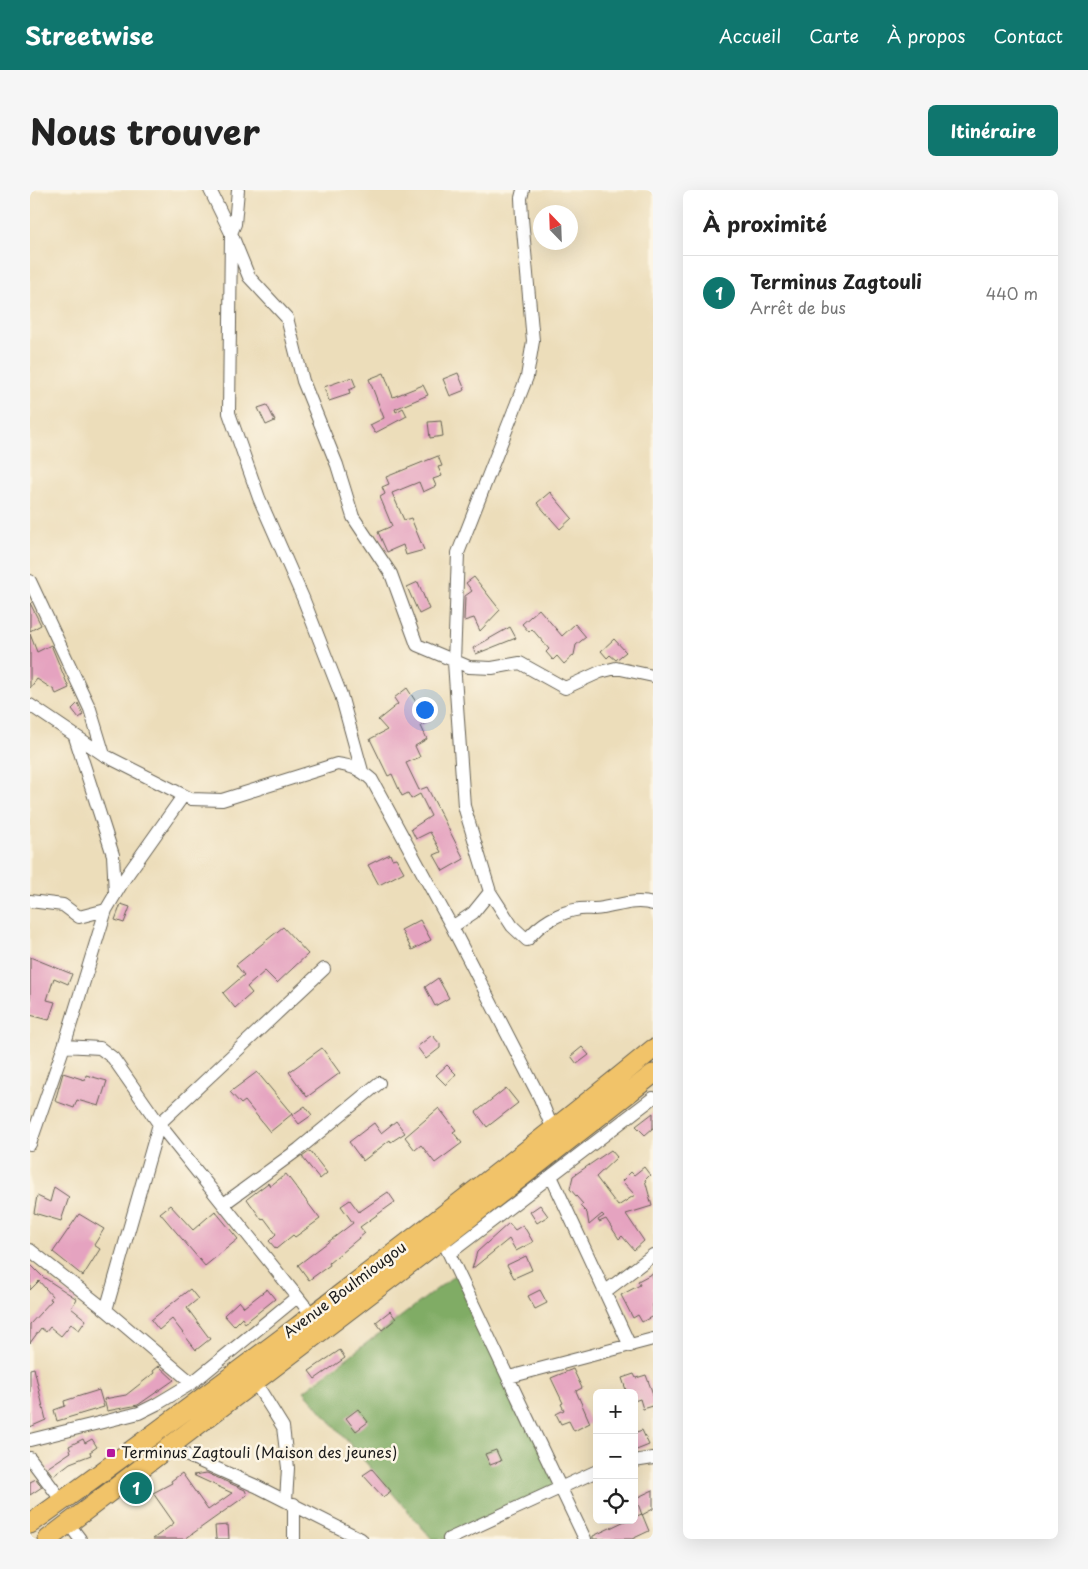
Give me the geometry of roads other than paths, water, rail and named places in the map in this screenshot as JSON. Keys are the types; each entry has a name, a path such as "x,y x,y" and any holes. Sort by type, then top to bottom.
{"highway":[{"name":"Avenue Boulmiougou","path":"30,1524 120,1461 312,1315 553,1130 653,1049"},
{"name":"Avenue Boulmiougou","path":"48,1539 255,1382 446,1246 653,1074"}],"street":[{"path":"210,190 231,233 249,277 287,318 303,381 335,460 353,517 391,574 417,645 469,667 492,668 520,663 544,674 565,688 600,672 616,668 653,676"},
{"path":"238,190 235,224 231,233 229,414 259,498 304,598 341,695 362,770"},
{"path":"523,190 521,198 522,218 533,341 527,377 458,553 454,662 464,806 490,892 512,926 527,940 533,931 562,914 580,909 605,908 629,902 653,904"},
{"path":"30,581 90,709 104,755"},
{"path":"30,705 104,755 191,799 222,800 337,764 362,770 372,780 452,927 540,1098 553,1130"},
{"path":"75,737 113,855 115,895"},
{"path":"30,1144 64,1046 106,910 183,796"},
{"path":"452,927 473,913 490,892"},
{"path":"30,901 63,905 79,917 106,910"},
{"path":"106,1310 159,1124 324,969"},
{"path":"64,1046 92,1046 107,1052 159,1124 225,1203 312,1315"},
{"path":"225,1203 299,1149 379,1083"},
{"path":"586,1539 446,1246 551,1176 653,1098"},
{"path":"551,1176 630,1346"},
{"path":"30,1250 106,1310 192,1383"},
{"path":"606,1291 653,1255"},
{"path":"32,1438 139,1413 192,1383 298,1297"},
{"path":"509,1377 653,1339"},
{"path":"255,1382 283,1427 294,1539"},
{"path":"168,1447 290,1503 361,1539"},
{"path":"30,1458 62,1501"},
{"path":"638,1460 653,1458"},
{"path":"450,1539 593,1474"},
{"path":"68,1524 80,1539"}],"place":[{"name":"Terminus Zagtouli (Maison des jeunes)","path":"111,1453"},
{"name":"Terminus Zagtouli","path":"136,1488"}]}
